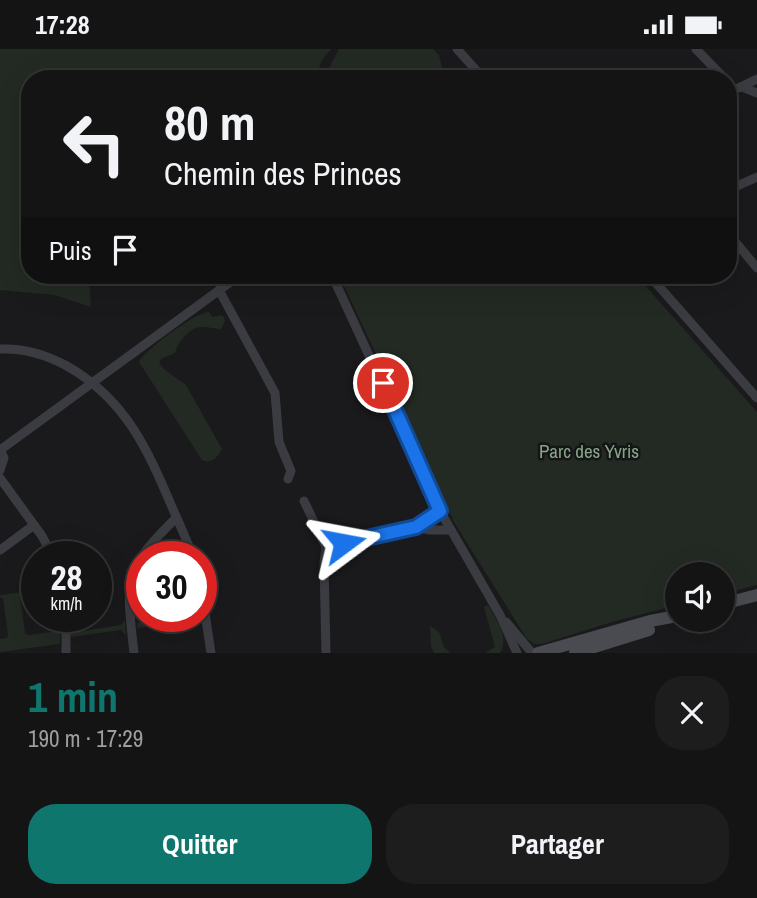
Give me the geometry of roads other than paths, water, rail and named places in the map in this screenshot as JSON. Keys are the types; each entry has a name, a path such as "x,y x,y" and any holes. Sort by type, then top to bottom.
{"main road":[{"path":"735,601 757,595"},
{"path":"538,653 665,618"},
{"path":"581,652 652,629 665,622"}],"street":[{"path":"449,49 468,70"},
{"path":"457,49 476,70"},
{"path":"696,49 717,70"},
{"path":"737,89 757,79"},
{"path":"737,90 757,93"},
{"path":"737,186 757,177"},
{"path":"737,244 757,268"},
{"path":"0,470 4,458 0,450 227,284"},
{"path":"336,284 440,511 500,615 517,653"},
{"path":"657,284 757,398"},
{"path":"219,290 275,393 279,442 291,471 288,479"},
{"path":"0,349 37,353 58,361 93,382 123,413 138,434 186,541"},
{"path":"0,478 44,541"},
{"path":"304,501 326,547 326,653"},
{"path":"326,547 416,527 440,511"},
{"path":"134,653 129,595 131,574 140,556 176,518"},
{"path":"0,550 34,525"},
{"path":"416,527 451,530"},
{"path":"500,615 532,653"},
{"path":"66,632 66,653"},
{"path":"208,632 211,653"}],"park label":[{"name":"Parc des Yvris","path":"589,451"}]}
